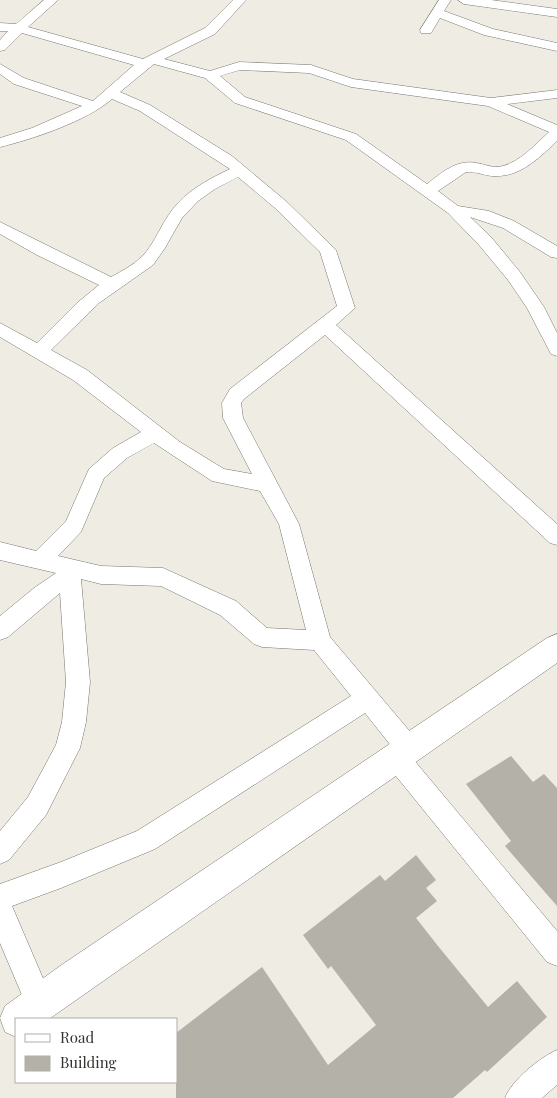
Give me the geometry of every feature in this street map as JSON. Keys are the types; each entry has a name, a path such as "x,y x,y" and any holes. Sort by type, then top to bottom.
{"street":[{"path":"0,47 52,0"},
{"path":"0,143 37,132 94,106 148,62 210,31 240,0"},
{"path":"426,30 445,0"},
{"path":"464,0 557,13"},
{"path":"437,12 489,32 555,44"},
{"path":"0,18 21,26 148,62 210,75 240,100 351,137 454,210 485,241 514,276 535,307 557,350"},
{"path":"0,28 21,26"},
{"path":"210,75 239,66 311,70 351,83 491,102 557,94"},
{"path":"0,68 19,81 94,106"},
{"path":"110,93 145,108 227,159 280,204 328,250 346,308 237,394 231,403 233,418 289,524 320,641 367,699 402,753 557,952"},
{"path":"428,191 463,167 495,172 509,170 525,161 557,132 491,102"},
{"path":"39,352 92,300 112,284 135,270 156,252 161,239 174,218 183,205 195,194 240,170"},
{"path":"454,210 488,215 508,223 557,253"},
{"path":"0,227 43,251 112,284"},
{"path":"532,238 557,239"},
{"path":"535,307 557,309"},
{"path":"326,325 557,537"},
{"path":"0,328 80,375 155,433 219,476 267,484"},
{"path":"40,561 74,526 96,474 120,453 155,433"},
{"path":"0,551 40,561 69,571 101,575 163,577 228,608 262,637 320,641"},
{"path":"0,630 69,571"},
{"path":"0,851 37,806 68,748 74,722 78,682 69,571"},
{"path":"0,911 25,1015 557,647"},
{"path":"0,897 61,875 146,840 367,699"},
{"path":"0,1032 15,1022"},
{"path":"520,1098 557,1065"}],"building":[{"path":"511,756 533,782 544,774 557,788 557,906 505,846 511,841 466,784"},
{"path":"416,855 436,880 426,888 437,901 416,918 438,946 488,1007 517,981 547,1017 487,1072 485,1070 453,1098 176,1098 176,1083 178,1083 178,1031 262,967 328,1065 376,1025 331,966 328,969 303,935 380,875 385,881"}]}
